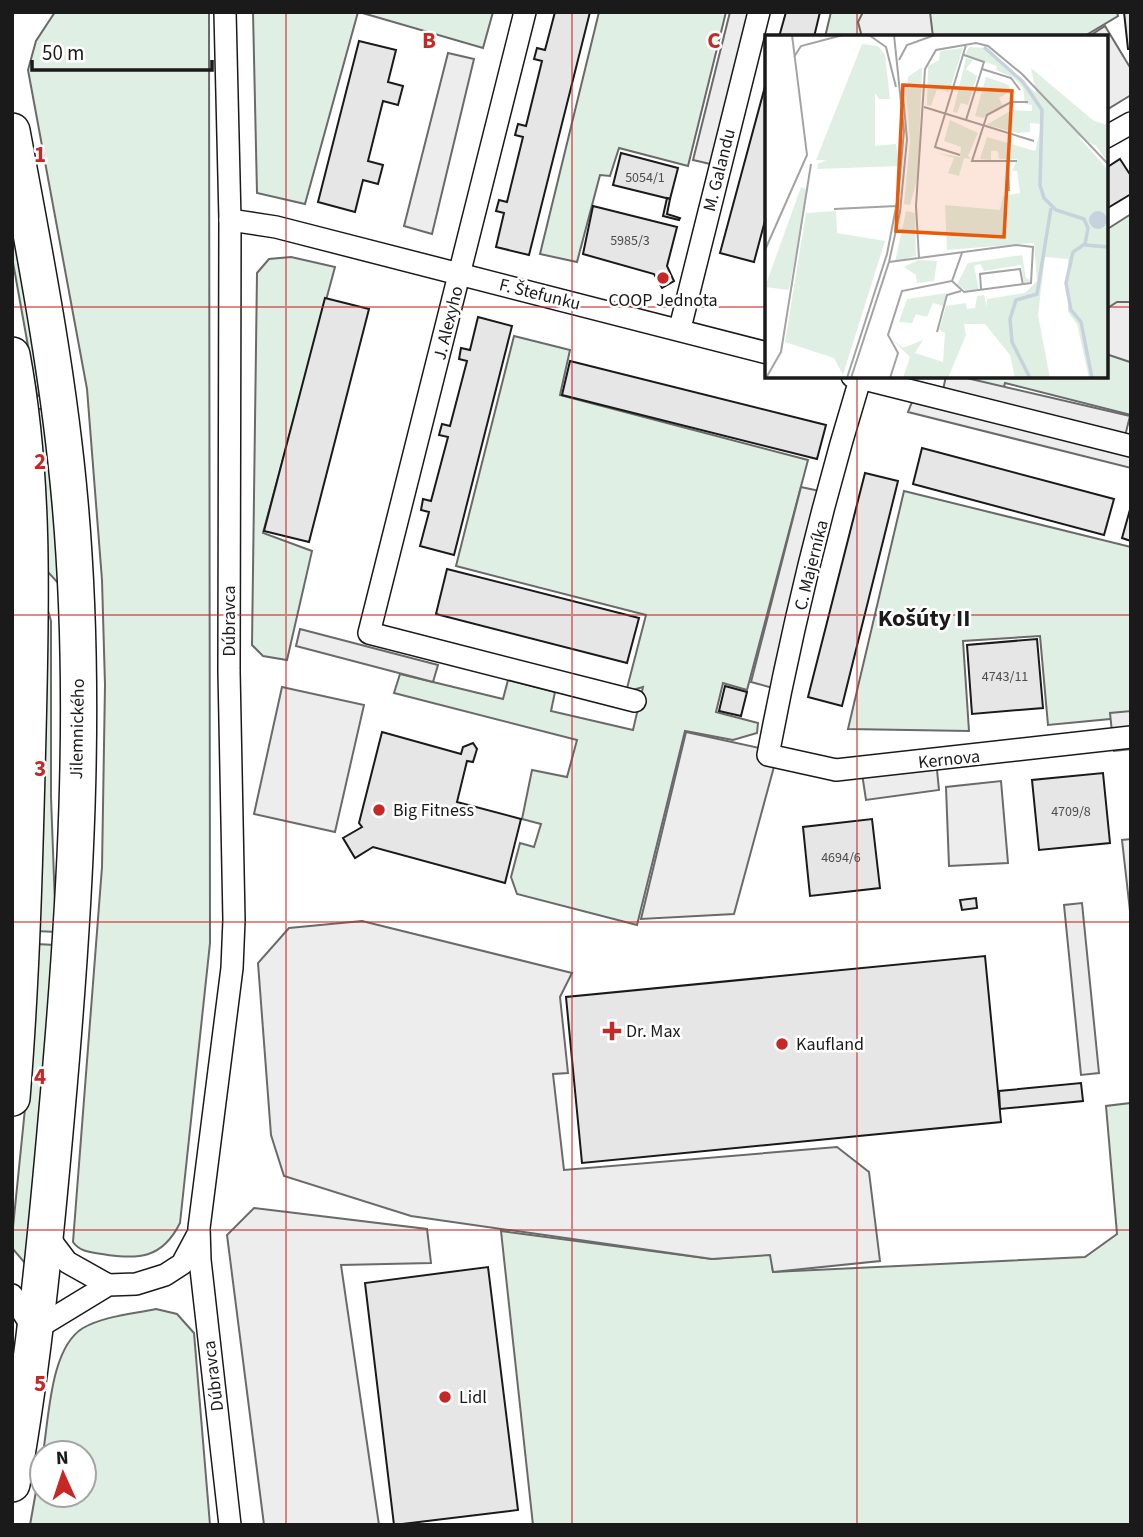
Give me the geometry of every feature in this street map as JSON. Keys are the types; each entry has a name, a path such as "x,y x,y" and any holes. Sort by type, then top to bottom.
{"main road":[{"name":"Jilemnického","path":"12,131 59,400 70,502 78,692 75,839 62,1049 46,1234 12,1484"},
{"path":"12,355 22,406 29,483 30,573 24,887 12,1098"}],"street":[{"name":"Dúbravca","path":"225,12 230,220 229,671 234,920 232,968 200,1228 201,1274 230,1525"},
{"name":"J. Alexyho","path":"525,12 369,633 635,701"},
{"name":"M. Galandu","path":"680,328 758,12"},
{"path":"1108,136 1131,123"},
{"name":"F. Štefunku","path":"230,220 276,228 765,351"},
{"name":"C. Majerníka","path":"768,755 780,690 858,378"},
{"path":"862,378 1131,446"},
{"name":"Kernova","path":"768,755 836,770 1131,737"},
{"name":"Dúbravca","path":"34,1330 108,1285 135,1284 165,1275 182,1264 193,1248 200,1228"},
{"path":"46,1234 67,1262 108,1285"},
{"path":"12,1296 34,1330"}],"green space":[{"path":"55,12 209,12 210,943 180,1223 173,1235 157,1250 127,1257 90,1252 79,1248 73,1242 102,867 105,685 102,580 87,389 28,70 36,41"},
{"path":"253,12 358,12 305,204 257,193"},
{"path":"359,12 493,12 483,48"},
{"path":"599,12 726,12 688,166 619,148 610,176 600,175 577,262 540,254"},
{"path":"831,12 1117,12 1118,16 1086,35 825,35"},
{"path":"1131,214 1131,415 1005,383 1003,390 950,378 1108,378 1108,229"},
{"path":"12,224 42,395 37,396 12,257"},
{"path":"291,257 335,267 263,533 312,551 287,660 263,656 252,645 257,273 269,259"},
{"path":"514,336 570,350 560,395 808,460 747,690 723,683 716,712 758,723 757,733 733,740 685,731 637,925 517,894 511,877 520,843 534,847 541,824 522,819 532,770 567,777 577,740 394,693 400,674 503,699 508,680 555,692 551,711 633,730 643,687 626,692 646,615 456,566"},
{"path":"38,409 44,409 60,585 46,570"},
{"path":"904,491 1131,547 1131,717 1048,725 1040,636 963,641 969,731 848,729"},
{"path":"45,601 51,621 51,797 56,932 36,931"},
{"path":"36,944 55,945 28,1262 24,1262 12,1248 12,1237 28,1079"},
{"path":"1131,1103 1131,1525 533,1525 501,1231 712,1259 771,1254 773,1272 1085,1257 1117,1234 1106,1106"},
{"path":"156,1309 177,1314 194,1333 210,1525 30,1525 33,1509 98,1509 98,1439 45,1439 53,1385 64,1351 72,1338 83,1328 109,1318"}],"shaded area":[{"path":"730,12 759,12 719,166 693,160"},
{"path":"863,12 930,12 933,35 861,35 858,22"},
{"path":"1105,26 1131,69 1131,95 1108,109 1108,35 1091,35"},
{"path":"448,53 474,59 432,234 404,226"},
{"path":"1117,302 1131,302 1130,362 1108,355 1108,308"},
{"path":"946,378 967,378 1130,416 1123,444 941,399"},
{"path":"912,402 1131,456 1131,468 908,412"},
{"path":"801,487 829,493 780,690 751,682"},
{"path":"300,629 438,665 433,682 296,646"},
{"path":"282,687 364,705 335,832 254,814"},
{"path":"1131,711 1131,749 1114,751 1110,713"},
{"path":"686,732 778,752 734,914 641,919"},
{"path":"936,760 939,790 866,800 861,767"},
{"path":"1001,781 1008,863 949,866 946,787"},
{"path":"1131,839 1131,920 1122,840"},
{"path":"1082,903 1099,1073 1081,1075 1064,905"},
{"path":"362,921 572,973 560,997 568,1073 553,1074 564,1170 837,1147 869,1172 880,1261 773,1272 770,1255 712,1259 411,1216 284,1176 271,1135 258,963 289,928"},
{"path":"254,1208 427,1229 431,1263 341,1265 379,1525 264,1525 227,1235"}],"building":[{"path":"555,12 590,12 529,255 496,247 504,213 496,211 499,200 507,202 523,137 515,135 518,124 526,126 542,61 534,59 537,48 545,50"},
{"path":"786,12 820,12 814,35 780,35"},
{"path":"1124,12 1131,12 1131,49 1128,49"},
{"path":"359,41 396,50 388,82 403,86 398,105 383,101 368,161 383,165 378,184 363,180 355,212 318,202"},
{"path":"765,86 765,221 754,262 720,253"},
{"path":"621,153 678,168 670,199 613,185"},
{"path":"1120,159 1131,176 1131,194 1108,208 1108,167"},
{"path":"667,198 670,199 667,214 680,218 679,220 663,216"},
{"path":"593,206 677,227 667,266 674,281 662,288 654,274 583,254"},
{"path":"325,298 369,309 309,542 264,531"},
{"path":"478,317 512,326 454,555 420,546 429,512 421,510 423,499 431,501 448,437 439,435 442,424 450,426 467,361 459,359 461,348 470,350"},
{"path":"570,361 826,425 817,459 562,395"},
{"path":"922,448 1114,499 1104,535 913,484"},
{"path":"865,473 898,481 842,706 808,697"},
{"path":"1131,506 1131,541 1122,538"},
{"path":"447,569 639,618 627,663 436,614"},
{"path":"1037,639 1043,708 972,714 967,645"},
{"path":"725,686 747,692 741,716 719,711"},
{"path":"382,732 461,754 463,747 473,743 477,749 473,762 467,761 457,802 521,819 505,883 373,847 355,858 343,838 362,827 359,823"},
{"path":"1103,773 1110,843 1039,850 1032,780"},
{"path":"872,819 880,888 810,896 803,827"},
{"path":"976,898 977,908 962,910 960,900"},
{"name":"Kaufland","path":"985,956 1001,1122 582,1163 566,997"},
{"path":"1081,1083 1083,1101 1000,1109 999,1091"},
{"path":"488,1267 518,1510 394,1525 365,1283"}],"place":[{"name":"COOP Jednota","path":"663,278"},
{"name":"Big Fitness","path":"379,810"},
{"name":"Dr. Max","path":"612,1031"},
{"name":"Kaufland","path":"782,1044"},
{"name":"Lidl","path":"445,1397"}],"district":[{"name":"Košúty II","path":"924,618"}]}
